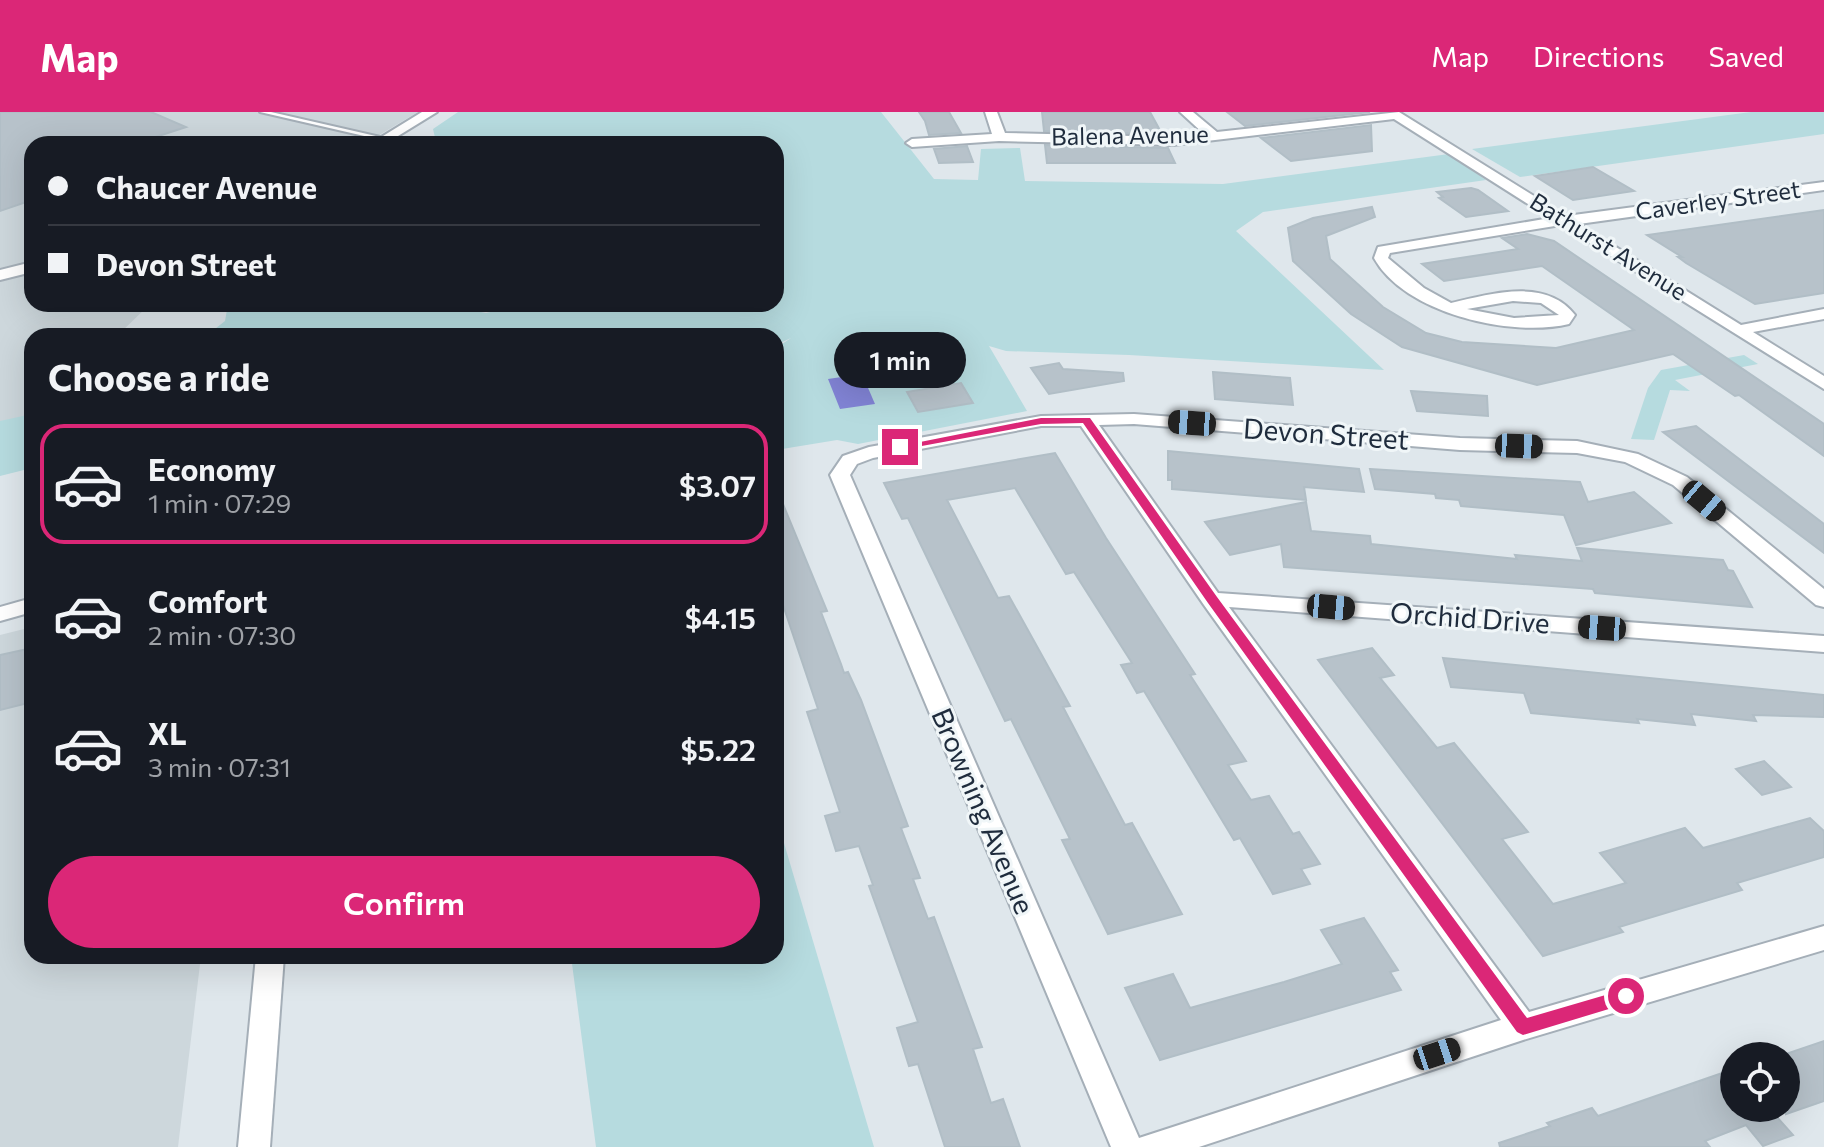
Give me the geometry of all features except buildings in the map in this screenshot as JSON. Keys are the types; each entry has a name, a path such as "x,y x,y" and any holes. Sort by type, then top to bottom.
{"street":[{"path":"391,136 431,112"},
{"path":"991,112 999,137"},
{"path":"1186,112 1214,136"},
{"name":"Balena Avenue","path":"912,143 999,137 1173,141 1393,113"},
{"name":"Bathurst Avenue","path":"1393,113 1824,384"},
{"name":"Caverley Street","path":"1451,308 1429,299 1385,265 1381,258 1383,250 1565,220 1824,186"},
{"path":"0,275 24,269"},
{"path":"1528,296 1558,304 1567,315 1563,321 1539,323 1496,320 1451,308 1528,296"},
{"path":"1739,330 1824,314"},
{"name":"Devon Street","path":"840,475 850,460 869,453 1041,421 1134,419 1460,444 1577,447 1631,458 1680,481 1824,600"},
{"path":"1086,420 1212,600 1523,1027"},
{"name":"Browning Avenue","path":"840,475 1127,1147"},
{"name":"Orchid Drive","path":"1212,600 1251,600 1824,644"},
{"path":"0,614 24,607"},
{"path":"1151,1147 1523,1027 1824,938"},
{"path":"254,1147 269,964"}],"lane":[{"path":"263,112 357,136"}],"shaded area":[{"path":"0,112 418,112 378,136 24,136 24,312 142,312 125,328 24,328 24,417 0,422"},
{"path":"458,112 881,112 934,179 978,180 981,149 1020,148 1025,181 1223,184 1449,154 1486,180 1263,212 1236,231 1384,370 1006,351 989,346 1027,411 858,444 837,440 784,449 784,343 791,338 784,341 784,328 216,328 225,321 227,312 784,312 784,136 435,136 433,129"},
{"path":"1751,112 1824,112 1824,134 1520,177 1472,149"},
{"path":"1744,355 1758,364 1675,380 1690,391 1670,390 1654,440 1631,439 1648,388 1661,370"},
{"path":"24,416 24,470 0,476 0,421"},
{"path":"24,629 24,964 200,964 178,1147 0,1147 0,635"},
{"path":"784,843 874,1147 596,1147 572,964 784,964"}],"water":[{"path":"862,374 875,404 840,409 828,379"}],"route":[{"path":"900,447 1041,421 1086,420 1212,600 1523,1027 1626,996"}]}
